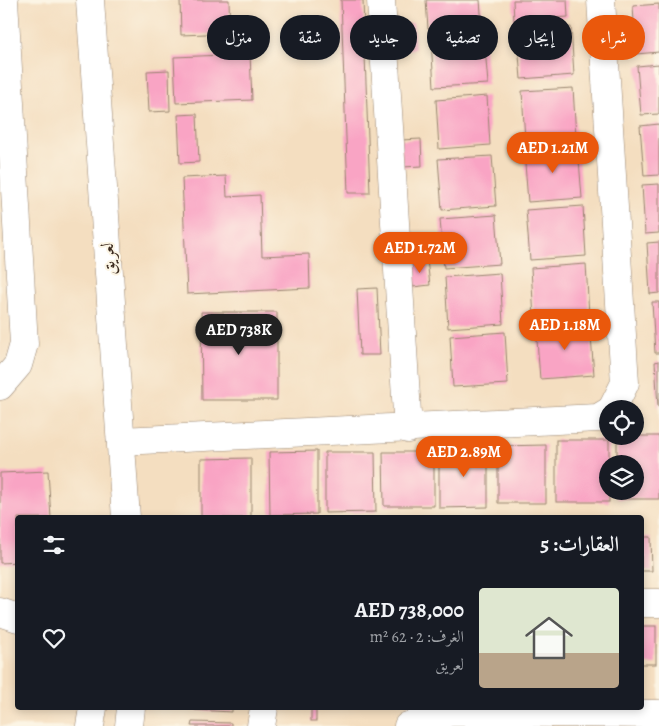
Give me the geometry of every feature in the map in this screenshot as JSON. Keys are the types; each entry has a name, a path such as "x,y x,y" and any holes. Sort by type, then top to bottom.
{"street":[{"path":"0,386 18,365 24,344 4,0"},
{"name":"لعريق","path":"90,0 126,515"},
{"path":"381,0 408,429"},
{"path":"601,0 625,383 616,400"},
{"path":"121,442 408,429 599,417"},
{"path":"644,603 659,603"},
{"path":"0,612 15,617"},
{"path":"90,726 93,710"},
{"path":"129,726 131,710"},
{"path":"261,726 264,710"},
{"path":"408,726 451,712 659,714"}],"building":[{"path":"180,0 229,0 229,15 207,15 207,34 181,35"},
{"path":"341,0 363,0 364,15 350,15 350,60 365,60 370,193 348,193"},
{"path":"426,0 480,0 481,15 427,15"},
{"path":"513,0 567,0 568,15 514,15"},
{"path":"659,4 659,52 645,53 645,15 634,15 633,6"},
{"path":"572,43 574,75 521,79 519,60 572,60"},
{"path":"207,56 207,60 250,60 252,100 176,103 174,57"},
{"path":"432,60 486,60 488,84 434,87"},
{"path":"659,64 659,114 641,115 637,66"},
{"path":"169,70 170,111 149,112 147,71"},
{"path":"573,88 576,137 525,140 522,91"},
{"path":"487,96 490,145 439,149 436,100"},
{"path":"197,114 199,162 180,163 178,115"},
{"path":"659,124 659,175 644,176 640,126"},
{"path":"421,139 422,166 402,167 401,140"},
{"path":"578,147 582,198 528,202 524,151"},
{"path":"492,156 496,206 442,210 438,159"},
{"path":"226,176 227,197 260,195 262,256 309,254 310,288 187,294 182,178"},
{"path":"659,184 659,233 645,234 642,185"},
{"path":"583,206 586,256 530,260 526,210"},
{"path":"496,215 500,264 444,268 440,219"},
{"path":"659,242 659,293 650,294 647,243"},
{"path":"427,260 430,285 413,287 410,262"},
{"path":"586,264 589,315 534,319 531,268"},
{"path":"500,273 503,324 448,328 445,277"},
{"path":"377,288 380,355 360,355 357,289"},
{"path":"652,302 659,302 659,353 655,353"},
{"path":"201,312 277,312 277,400 202,400"},
{"path":"590,324 594,375 540,379 536,327"},
{"path":"505,332 508,384 453,387 450,336"},
{"path":"659,361 659,407 658,407 655,362"},
{"path":"644,436 659,436 659,499 644,499 644,455 617,455 617,445 644,445"},
{"path":"556,440 599,440 599,445 609,445 609,455 599,455 599,500 609,500 609,502 556,502"},
{"path":"546,445 546,503 498,503 498,446"},
{"path":"488,447 488,507 439,508 439,448"},
{"path":"317,451 317,514 270,515 269,452"},
{"path":"325,452 375,452 376,512 325,513"},
{"path":"383,452 434,452 434,506 384,506"},
{"path":"251,458 251,515 201,515 201,459"},
{"path":"48,471 51,515 15,515 15,562 0,563 0,473"},
{"path":"644,537 651,537 652,571 644,571"},
{"path":"644,626 656,626 656,664 644,664"},
{"path":"195,710 232,710 232,712"},
{"path":"311,710 316,710 316,721 311,721"},
{"path":"192,722 231,723 231,726 191,726"}]}
